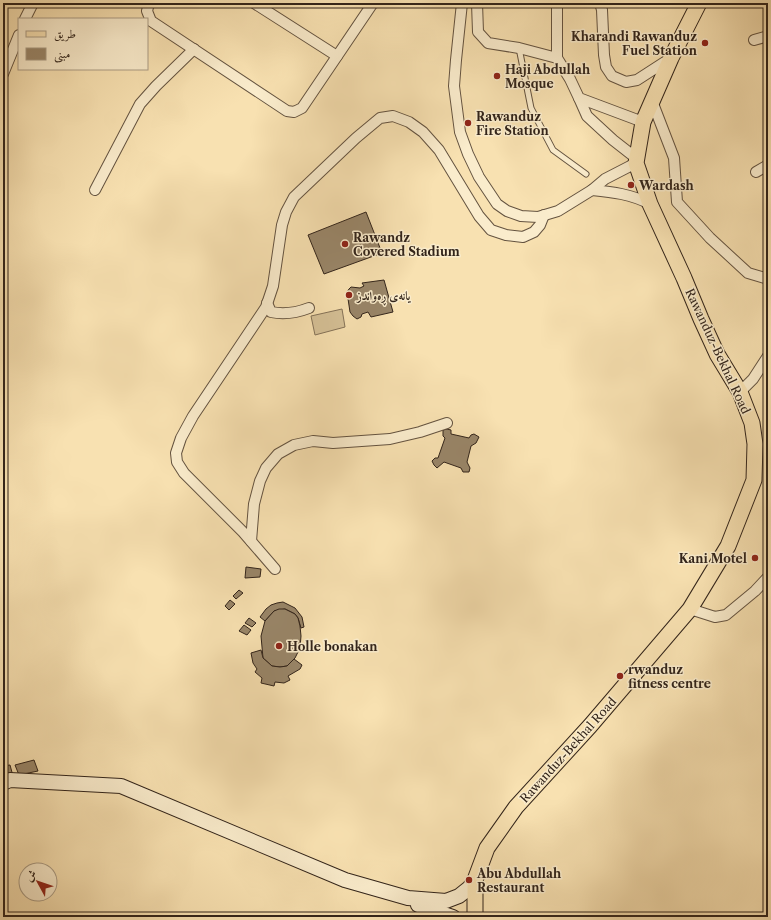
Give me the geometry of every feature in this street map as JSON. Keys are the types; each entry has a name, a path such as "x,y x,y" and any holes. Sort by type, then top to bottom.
{"main road":[{"name":"Rawanduz-Bekhal Road","path":"475,917 476,880 487,848 516,807 590,726 690,609 728,546 754,480 755,444 752,423 740,392 704,326 650,204 636,161 643,122 671,58 699,3"}],"street":[{"path":"26,18 33,3"},
{"path":"149,3 147,11 151,21 287,111 294,112 302,108 373,3"},
{"path":"254,3 337,56"},
{"path":"462,3 454,86 462,139 479,177 497,204 507,211 521,216 538,217 558,211 592,190 605,179 636,161 587,116 570,79 557,58 557,3"},
{"path":"477,3 478,32 488,43 519,48 557,58"},
{"path":"600,3 602,10 604,55 606,67 612,76 626,82 637,80 671,58"},
{"path":"754,40 768,36"},
{"path":"3,74 18,37"},
{"path":"95,190 140,104 194,49"},
{"path":"579,98 643,122"},
{"path":"652,101 674,158 677,202 710,238 748,273 768,279"},
{"path":"275,569 251,541 184,473 177,462 176,452 181,438 193,416 262,314 273,286 282,225 286,212 294,197 356,138 380,118 393,116 409,122 423,132 439,150 479,216 490,230 506,235 523,237 534,232 540,225 544,215"},
{"path":"756,172 768,165"},
{"path":"592,190 625,194 650,204"},
{"path":"267,303 271,312 279,314 298,313 309,308"},
{"path":"740,392 753,378 768,356"},
{"path":"251,541 254,504 260,480 266,468 278,454 294,445 313,441 333,444 390,439 420,432 447,423"},
{"path":"690,609 715,617 726,615 755,591 768,577"},
{"path":"3,783 10,780 121,786 345,880 408,898 446,901 459,896 476,880"},
{"path":"408,898 417,905 453,917"}],"lane":[{"path":"519,48 531,108 553,150 586,174"}],"shaded area":[{"path":"342,309 345,327 315,335 311,316"}],"building":[{"name":"Rawandz Covered Stadium","path":"366,212 382,253 324,274 308,235"},
{"path":"384,280 393,312 371,317 368,312 362,314 361,317 357,319 353,316 350,312 347,292 349,289 351,287 360,288 364,286 362,283"},
{"path":"443,430 451,430 451,434 469,438 474,434 479,437 476,443 471,446 467,462 470,468 469,472 463,472 461,468 444,462 437,468 434,465 432,461 435,458 438,458 445,438 443,436"},
{"path":"246,567 261,569 260,577 245,578"},
{"path":"239,590 243,593 236,599 233,596"},
{"path":"230,600 235,604 229,610 225,606"},
{"path":"283,602 295,608 302,617 304,627 301,628 295,614 285,609 274,611 265,621 260,617 271,605"},
{"path":"285,609 295,614 298,618 301,636 300,648 295,658 287,666 280,667 272,666 263,658 261,636 265,621 274,611"},
{"path":"249,618 256,623 252,627 245,623"},
{"path":"244,625 251,630 247,635 239,631"},
{"path":"261,650 263,658 272,666 287,666 294,659 302,665 300,669 288,676 290,680 284,683 275,682 274,686 261,683 262,678 255,672 257,669 253,663 251,653"},
{"path":"34,760 38,771 19,775 15,765"},
{"path":"10,765 13,776 3,778 3,766"}],"place":[{"name":"Kharandi Rawanduz Fuel Station","path":"705,43"},
{"name":"Haji Abdullah Mosque","path":"497,76"},
{"name":"Rawanduz Fire Station","path":"468,123"},
{"name":"Wardash","path":"631,185"},
{"name":"Rawandz Covered Stadium","path":"345,244"},
{"name":"یانەی ڕەواندز","path":"349,295"},
{"name":"Kani Motel","path":"755,558"},
{"name":"Holle bonakan","path":"279,646"},
{"name":"rwanduz fitness centre","path":"620,676"},
{"name":"Abu Abdullah Restaurant","path":"469,880"}]}
